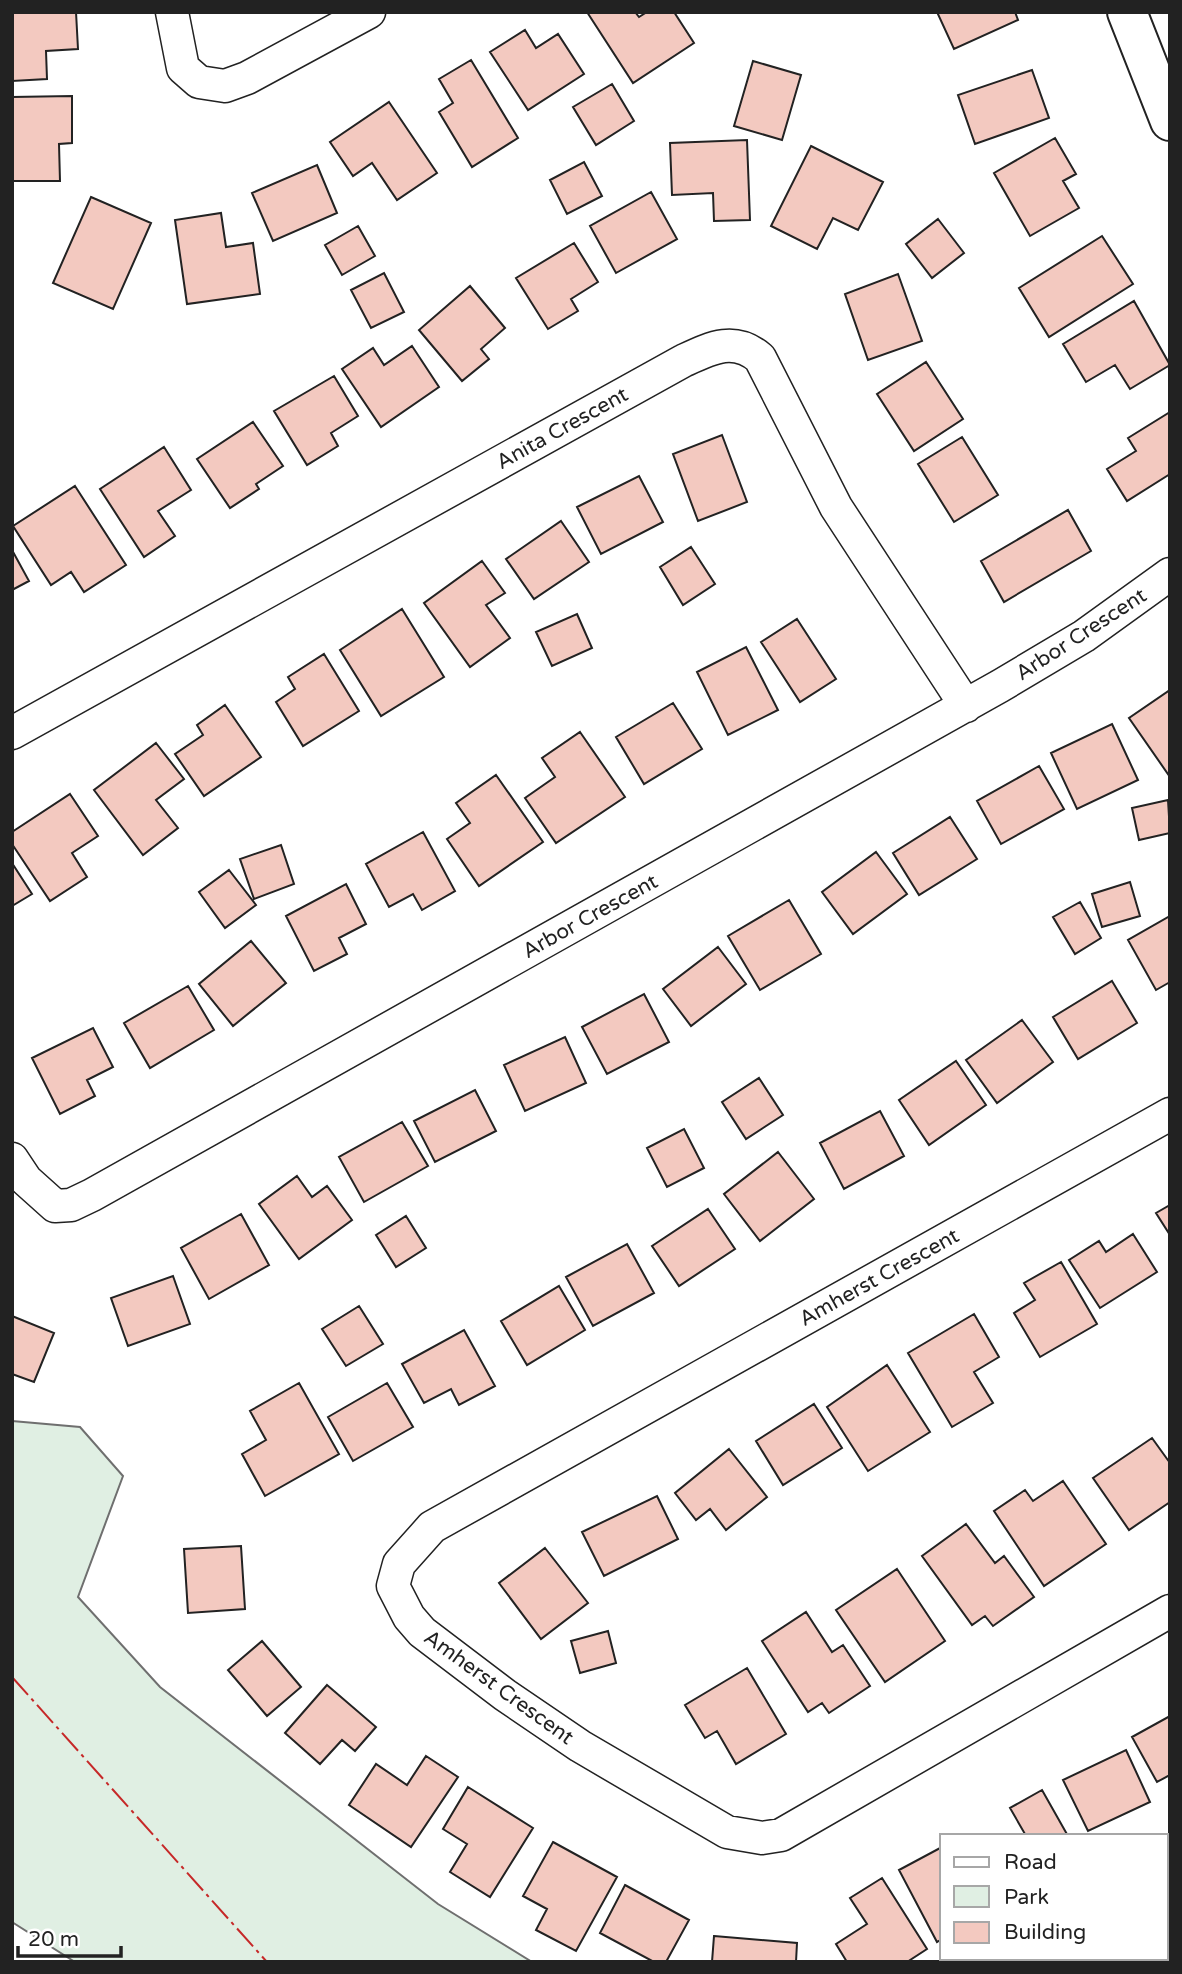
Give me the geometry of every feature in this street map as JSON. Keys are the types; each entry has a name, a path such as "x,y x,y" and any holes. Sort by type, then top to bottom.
{"street":[{"path":"173,12 183,68 200,82 225,86 247,78 369,12"},
{"path":"1127,12 1170,121"},
{"name":"Anita Crescent","path":"12,733 683,361 729,345 746,346 760,358 836,507 966,706"},
{"name":"Arbor Crescent","path":"12,1159 26,1180 55,1206 71,1205 966,706 1084,636 1170,573"},
{"name":"Amherst Crescent","path":"1170,1114 432,1527 399,1564 393,1586 409,1617 422,1632 537,1717 580,1746 727,1832 762,1838 781,1835 1170,1611"}],"green space":[{"path":"12,1421 80,1427 123,1476 78,1597 160,1687 438,1904 532,1962 75,1962 12,1922"},
{"path":"1170,1860 1170,1962 990,1962 1168,1960"}],"building":[{"path":"12,12 76,12 78,49 46,51 47,79 12,81"},
{"path":"587,12 635,12 639,17 647,12 674,12 694,43 633,83"},
{"path":"937,12 1015,12 1018,20 954,49"},
{"path":"525,30 536,48 558,34 584,74 528,110 490,52"},
{"path":"471,60 518,138 472,167 439,112 453,103 439,79"},
{"path":"753,61 801,75 782,140 734,126"},
{"path":"1032,70 1049,118 975,144 958,95"},
{"path":"612,84 634,121 596,145 573,107"},
{"path":"72,96 72,143 59,144 60,181 13,181 12,97"},
{"path":"389,102 437,173 397,200 372,163 353,176 330,142"},
{"path":"1055,138 1076,174 1063,181 1079,208 1030,236 994,173"},
{"path":"747,140 750,220 714,221 713,193 672,195 670,143"},
{"path":"811,146 883,182 858,230 833,218 817,249 771,226"},
{"path":"584,162 602,196 567,214 550,180"},
{"path":"317,165 337,213 273,241 252,193"},
{"path":"651,192 677,239 616,273 590,226"},
{"path":"91,197 151,223 113,309 53,283"},
{"path":"221,213 226,247 253,243 260,294 187,304 175,220"},
{"path":"938,219 964,253 932,278 906,244"},
{"path":"358,226 375,256 342,275 325,245"},
{"path":"1102,236 1133,284 1049,337 1019,288"},
{"path":"574,243 598,282 571,299 578,311 548,329 516,278"},
{"path":"384,273 404,312 371,328 351,290"},
{"path":"898,274 922,341 868,360 845,294"},
{"path":"470,286 505,328 481,349 489,359 462,381 419,330"},
{"path":"1134,301 1170,365 1130,389 1115,365 1086,382 1063,344"},
{"path":"412,346 439,387 381,427 342,369 373,348 384,365"},
{"path":"926,362 963,419 914,451 877,394"},
{"path":"334,376 358,416 331,433 338,446 307,465 274,411"},
{"path":"1170,412 1170,474 1127,501 1107,469 1136,451 1128,438"},
{"path":"253,422 283,466 256,484 259,489 230,508 197,459"},
{"path":"722,435 747,502 698,521 673,454"},
{"path":"962,437 998,495 954,522 918,464"},
{"path":"164,447 191,490 158,511 175,536 144,557 100,489"},
{"path":"639,476 663,522 601,554 577,507"},
{"path":"75,486 126,565 84,592 71,572 51,585 13,526"},
{"path":"1068,510 1091,551 1004,602 981,561"},
{"path":"561,521 589,562 534,599 506,559"},
{"path":"691,547 715,584 683,605 660,567"},
{"path":"12,550 29,581 12,590"},
{"path":"482,561 505,593 486,605 510,638 470,667 424,603"},
{"path":"402,609 444,677 381,716 340,650"},
{"path":"577,614 592,648 552,666 536,632"},
{"path":"797,619 836,679 800,702 761,642"},
{"path":"746,647 778,710 728,735 697,672"},
{"path":"324,654 359,711 303,746 276,702 295,689 288,677"},
{"path":"1170,690 1170,777 1129,718"},
{"path":"673,703 702,749 644,784 616,737"},
{"path":"225,705 261,757 204,796 175,754 203,735 197,725"},
{"path":"1112,724 1138,780 1077,809 1051,753"},
{"path":"580,732 625,797 556,843 525,798 555,777 542,758"},
{"path":"156,743 184,779 156,800 178,828 143,855 94,790"},
{"path":"1039,766 1064,809 1001,844 977,801"},
{"path":"496,775 543,842 479,886 447,839 470,823 456,803"},
{"path":"70,794 98,836 72,853 87,877 50,901 12,844 12,832"},
{"path":"1168,800 1170,833 1139,840 1132,808"},
{"path":"950,817 977,859 919,895 893,853"},
{"path":"423,832 455,891 422,910 413,894 389,907 366,864"},
{"path":"281,845 294,884 254,899 240,859"},
{"path":"876,852 907,894 853,934 822,892"},
{"path":"12,863 32,894 12,906"},
{"path":"229,870 256,905 225,928 199,892"},
{"path":"1130,882 1140,916 1102,927 1092,894"},
{"path":"346,884 366,924 339,938 347,954 314,971 286,916"},
{"path":"789,900 821,954 760,990 728,936"},
{"path":"1080,902 1101,938 1075,954 1053,917"},
{"path":"1170,916 1170,982 1156,990 1128,940"},
{"path":"251,941 286,983 233,1026 199,984"},
{"path":"718,947 746,984 691,1026 663,989"},
{"path":"1112,981 1137,1023 1078,1059 1053,1017"},
{"path":"188,986 214,1030 150,1068 124,1023"},
{"path":"644,994 669,1042 607,1074 582,1027"},
{"path":"1022,1020 1053,1062 997,1103 966,1060"},
{"path":"93,1028 113,1067 87,1080 95,1096 60,1114 32,1058"},
{"path":"565,1037 586,1083 525,1111 504,1065"},
{"path":"956,1061 986,1105 929,1145 899,1100"},
{"path":"759,1078 783,1115 746,1139 722,1102"},
{"path":"475,1090 496,1131 435,1162 414,1121"},
{"path":"880,1111 904,1156 844,1189 820,1143"},
{"path":"402,1122 428,1166 364,1202 339,1157"},
{"path":"684,1129 704,1168 667,1187 647,1148"},
{"path":"778,1152 814,1199 760,1241 724,1194"},
{"path":"297,1176 312,1197 327,1186 352,1220 299,1259 259,1204"},
{"path":"1170,1205 1170,1235 1156,1213"},
{"path":"708,1209 735,1249 679,1286 652,1246"},
{"path":"241,1214 269,1265 209,1299 181,1248"},
{"path":"406,1216 426,1248 396,1267 376,1235"},
{"path":"1133,1234 1157,1272 1100,1308 1069,1260 1099,1241 1106,1252"},
{"path":"627,1244 654,1293 593,1326 566,1277"},
{"path":"1061,1262 1097,1324 1040,1357 1014,1313 1035,1300 1024,1283"},
{"path":"173,1276 190,1324 128,1346 111,1298"},
{"path":"559,1286 585,1330 527,1365 501,1321"},
{"path":"359,1306 383,1344 346,1366 322,1329"},
{"path":"974,1314 999,1357 974,1372 993,1403 952,1427 908,1353"},
{"path":"12,1316 54,1333 34,1382 12,1374"},
{"path":"464,1330 495,1386 459,1405 451,1389 424,1403 402,1364"},
{"path":"887,1365 930,1432 868,1471 827,1407"},
{"path":"299,1383 339,1454 265,1496 242,1454 266,1440 250,1411"},
{"path":"387,1383 413,1427 353,1461 328,1417"},
{"path":"814,1404 842,1448 783,1485 756,1441"},
{"path":"1152,1438 1170,1463 1170,1502 1129,1530 1093,1478"},
{"path":"729,1449 767,1497 726,1530 710,1509 696,1520 675,1493"},
{"path":"1063,1481 1106,1544 1044,1586 994,1511 1025,1490 1033,1501"},
{"path":"657,1496 678,1539 604,1576 582,1532"},
{"path":"966,1524 995,1563 1004,1556 1034,1597 993,1626 985,1616 972,1625 922,1556"},
{"path":"241,1546 245,1609 188,1613 184,1549"},
{"path":"545,1548 588,1603 541,1639 499,1583"},
{"path":"897,1569 945,1641 885,1682 836,1610"},
{"path":"806,1612 832,1652 843,1645 870,1686 829,1713 822,1703 808,1712 762,1641"},
{"path":"608,1631 616,1663 580,1673 571,1641"},
{"path":"262,1641 301,1687 267,1716 228,1670"},
{"path":"747,1668 786,1734 736,1764 717,1731 705,1738 685,1705"},
{"path":"327,1685 376,1727 355,1751 342,1740 320,1764 285,1733"},
{"path":"1170,1716 1170,1775 1157,1782 1132,1737"},
{"path":"1126,1750 1150,1802 1088,1831 1063,1780"},
{"path":"426,1756 458,1777 411,1847 349,1805 376,1764 407,1785"},
{"path":"468,1787 533,1828 490,1897 450,1872 467,1844 443,1829"},
{"path":"1042,1790 1067,1834 1025,1834 1010,1808"},
{"path":"553,1842 617,1877 576,1951 536,1930 547,1909 523,1896"},
{"path":"940,1848 940,1940 937,1942 899,1870"},
{"path":"882,1878 927,1949 907,1962 847,1962 836,1944 867,1924 850,1898"},
{"path":"625,1885 689,1920 666,1962 654,1962 600,1933"},
{"path":"714,1936 797,1943 796,1962 712,1962"}],"power":[{"path":"12,1677 267,1962"}]}
